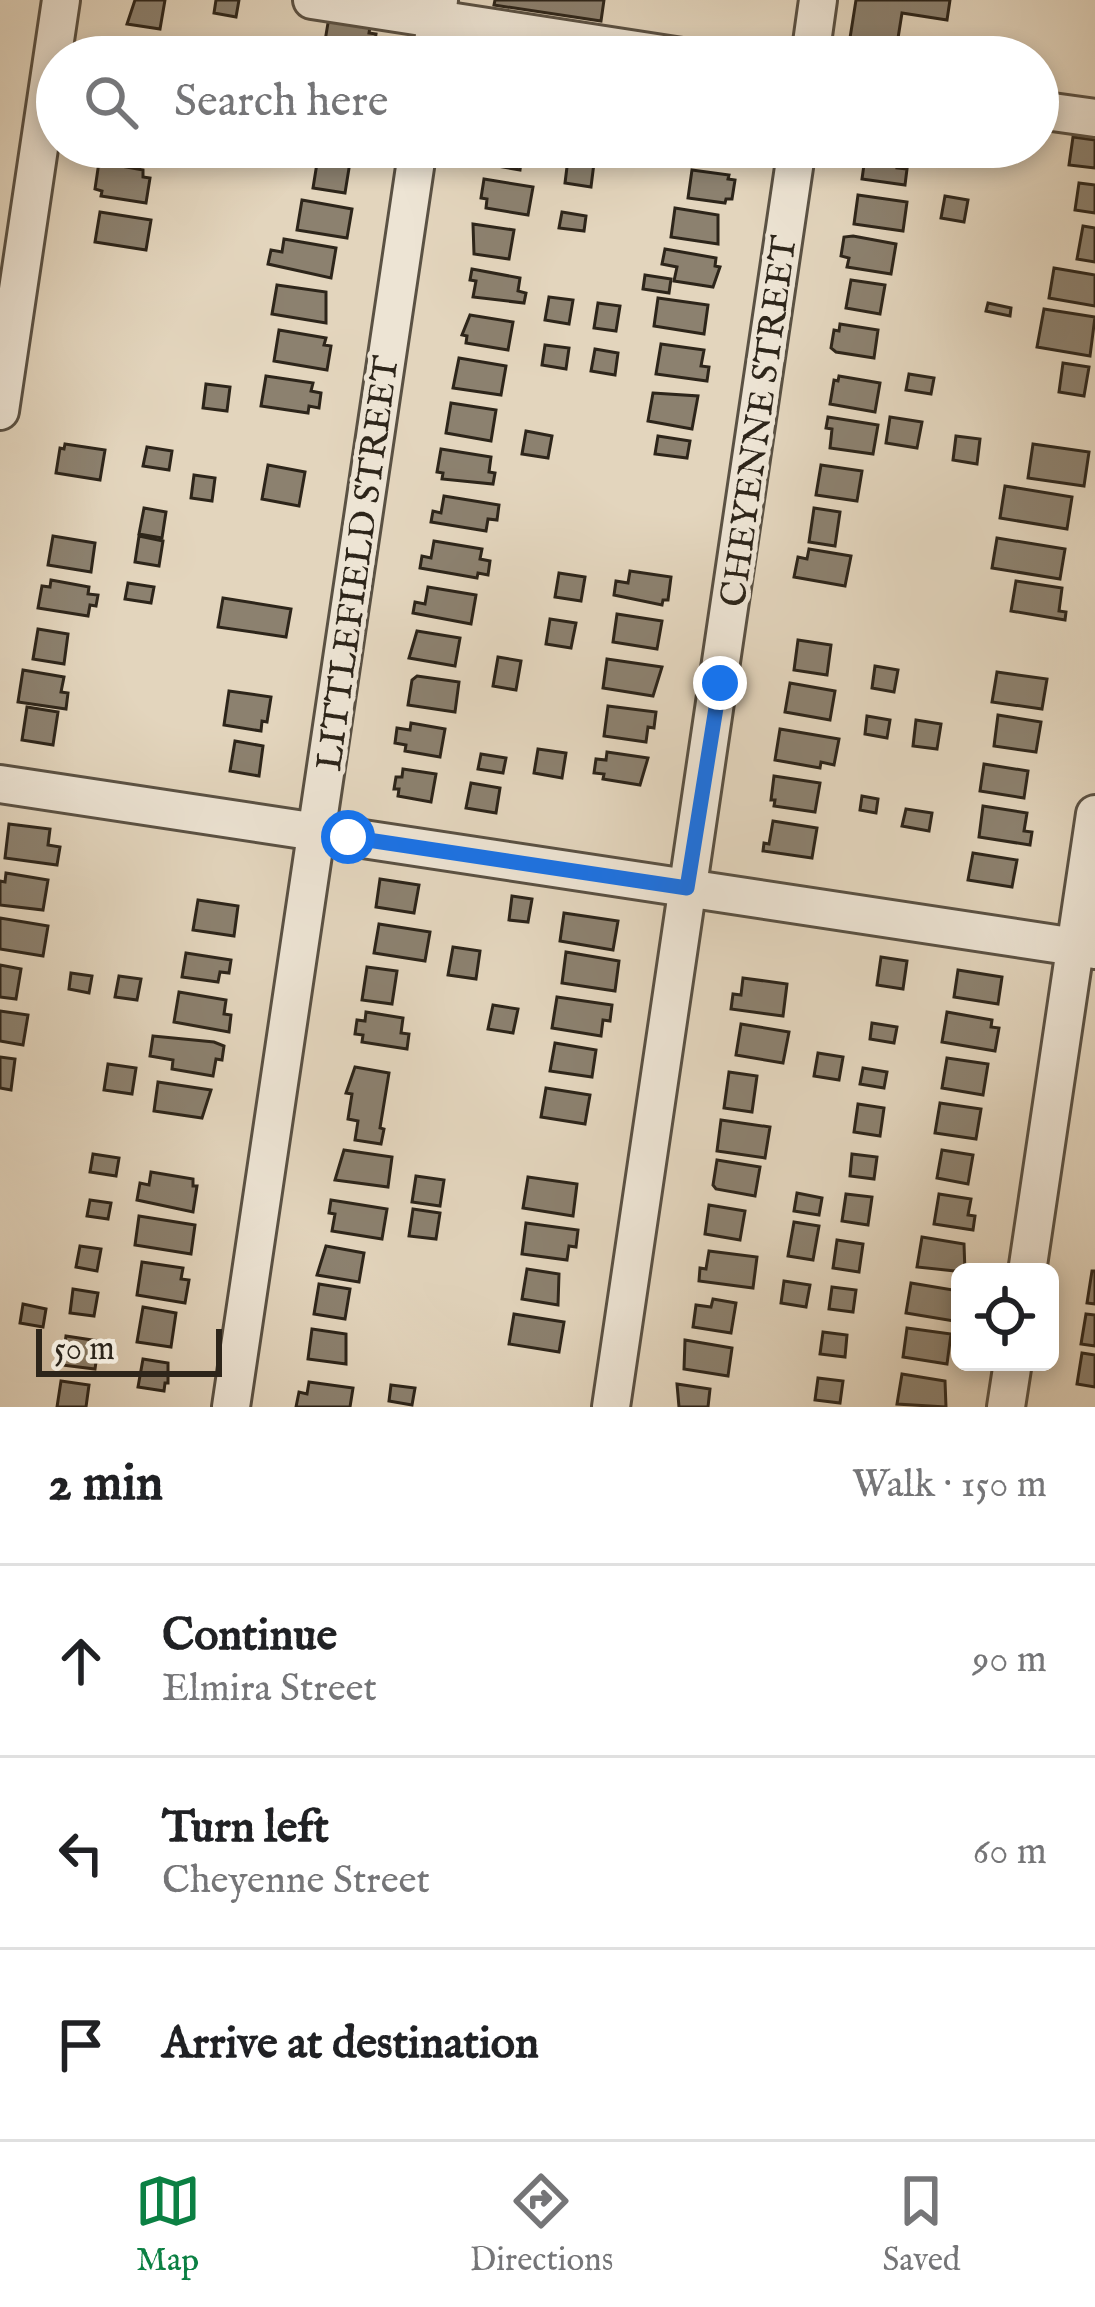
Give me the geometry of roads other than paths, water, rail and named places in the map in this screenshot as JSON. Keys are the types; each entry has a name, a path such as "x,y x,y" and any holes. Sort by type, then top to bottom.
{"street":[{"path":"56,36 61,0"},
{"path":"312,0 438,10 573,36"},
{"path":"813,36 818,0"},
{"path":"1059,113 1095,118"},
{"path":"0,412 36,168"},
{"name":"LITTLEFIELD STREET","path":"231,1407 415,168"},
{"name":"CHEYENNE STREET","path":"611,1407 794,168"},
{"path":"0,784 1085,949"},
{"path":"1029,1263 1085,949 1095,814"},
{"path":"1006,1407 1012,1371"}]}
